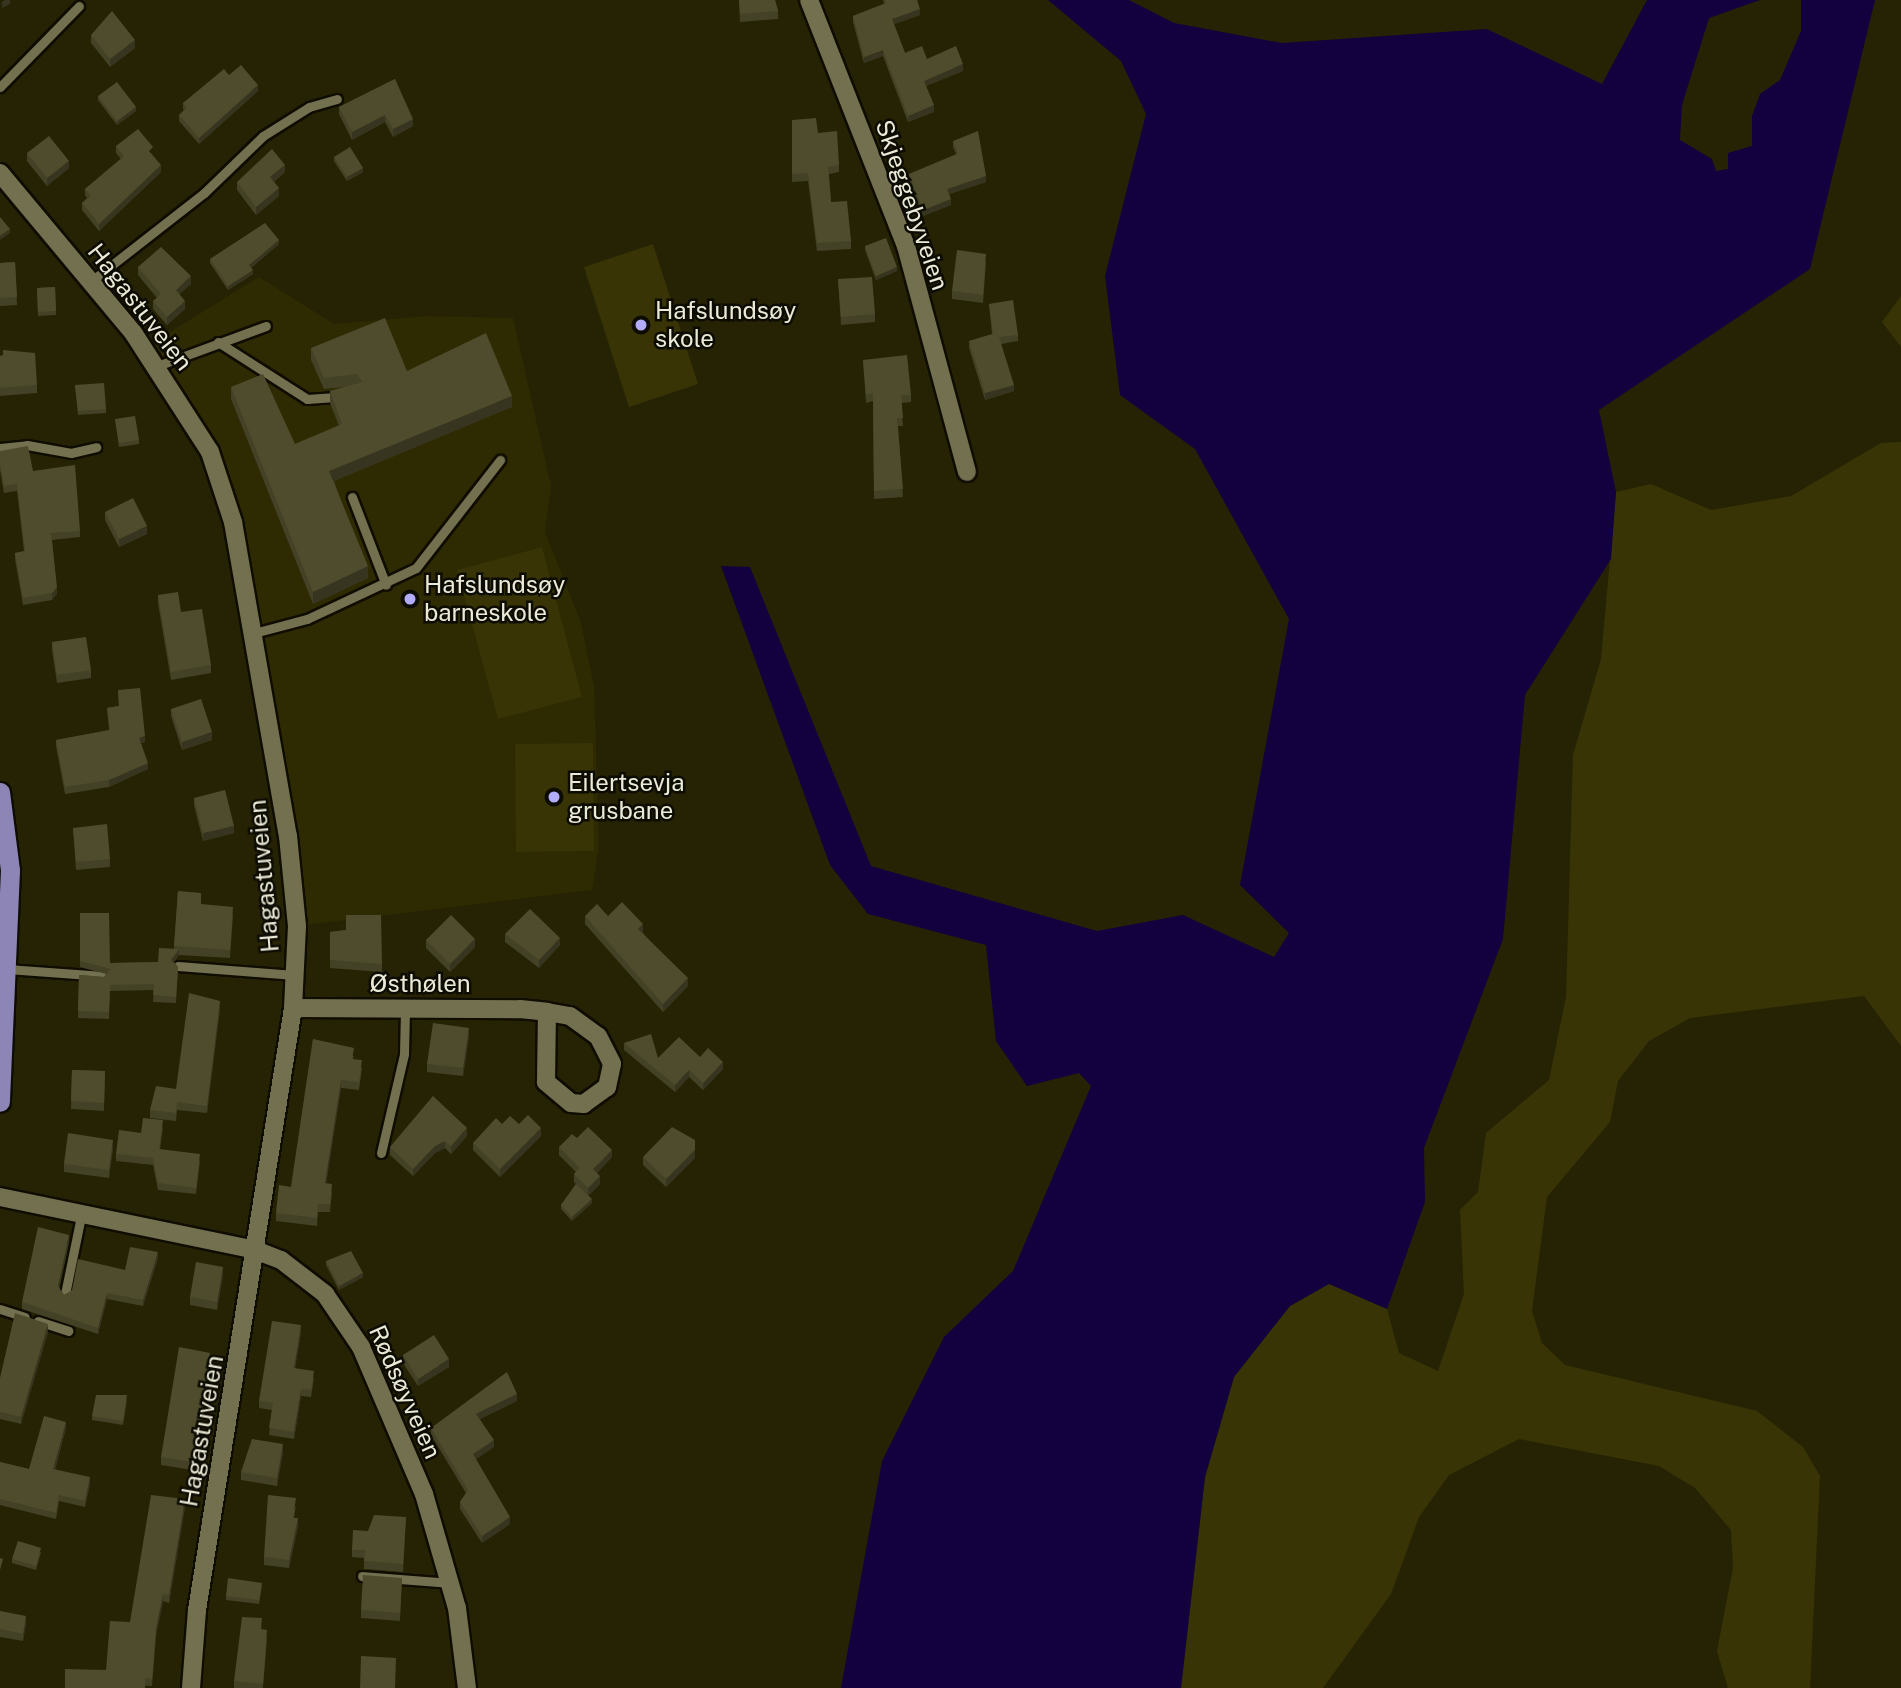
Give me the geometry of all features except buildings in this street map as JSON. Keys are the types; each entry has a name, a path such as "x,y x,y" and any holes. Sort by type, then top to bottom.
{"main road":[{"path":"0,792 10,870 0,1102"}],"street":[{"name":"Skjeggebyveien","path":"809,0 906,246 967,472"},
{"name":"Hagastuveien","path":"0,173 157,366 210,452 233,522 288,836 295,975 293,1009 191,1688"},
{"name":"Østhølen","path":"293,1009 547,1012 587,1025 612,1064 607,1087 584,1104 571,1103 546,1082 547,1012"},
{"name":"Rødsøyveien","path":"0,1197 83,1210 255,1250 313,1283 361,1347 410,1458 450,1583 467,1688"}],"lane":[{"path":"0,87 79,6"},
{"path":"90,282 204,193 263,136 309,107 337,99"},
{"path":"157,366 266,326"},
{"path":"218,342 307,399 355,392"},
{"path":"0,448 27,445 71,453 96,447"},
{"path":"254,633 307,619 386,584 429,556 500,460"},
{"path":"352,497 386,584"},
{"path":"178,966 295,975"},
{"path":"7,969 104,976"},
{"path":"381,1153 404,1054 405,1009"},
{"path":"65,1294 83,1210"},
{"path":"0,1309 68,1331"},
{"path":"362,1576 450,1583"}],"shaded area":[{"path":"1048,0 1129,0 1174,23 1282,43 1487,29 1602,84 1647,0 1760,0 1709,18 1682,105 1680,140 1712,159 1716,171 1728,169 1728,153 1752,146 1752,116 1760,94 1780,80 1801,31 1801,0 1875,0 1810,269 1599,410 1616,492 1611,559 1525,695 1503,939 1424,1148 1425,1202 1387,1309 1329,1284 1290,1306 1234,1377 1205,1477 1181,1688 841,1688 882,1461 944,1337 1013,1271 1091,1086 1079,1073 1027,1086 996,1041 986,945 868,914 830,865 721,566 750,567 871,866 1097,931 1183,915 1274,957 1289,933 1240,885 1289,619 1195,449 1120,395 1105,276 1146,114 1121,61"},
{"name":"Hafslundsøy skole","path":"653,244 698,384 629,407 584,267"},
{"name":"Hafslundsøy barneskole","path":"259,277 334,324 427,316 513,318 551,486 545,532 581,623 594,686 599,846 592,890 297,926 222,484 144,348"},
{"path":"1901,296 1901,347 1882,322"},
{"path":"1901,442 1901,1046 1864,996 1690,1018 1649,1041 1618,1081 1610,1122 1547,1197 1532,1311 1542,1343 1565,1365 1757,1411 1803,1447 1820,1476 1810,1688 1728,1688 1717,1651 1733,1568 1731,1530 1695,1488 1659,1466 1519,1439 1449,1475 1419,1517 1391,1594 1323,1688 1181,1688 1205,1477 1234,1377 1290,1306 1330,1283 1387,1309 1399,1353 1438,1371 1464,1294 1460,1210 1478,1192 1486,1133 1549,1080 1566,997 1573,755 1601,659 1616,492 1651,484 1711,510 1791,496 1881,443"},
{"path":"542,547 582,697 498,719 457,570"},
{"name":"Eilertsevja grusbane","path":"593,743 594,851 516,852 515,744"}],"place":[{"name":"Hafslundsøy skole","path":"641,325"},
{"name":"Hafslundsøy barneskole","path":"410,599"},
{"name":"Eilertsevja grusbane","path":"554,797"}]}
